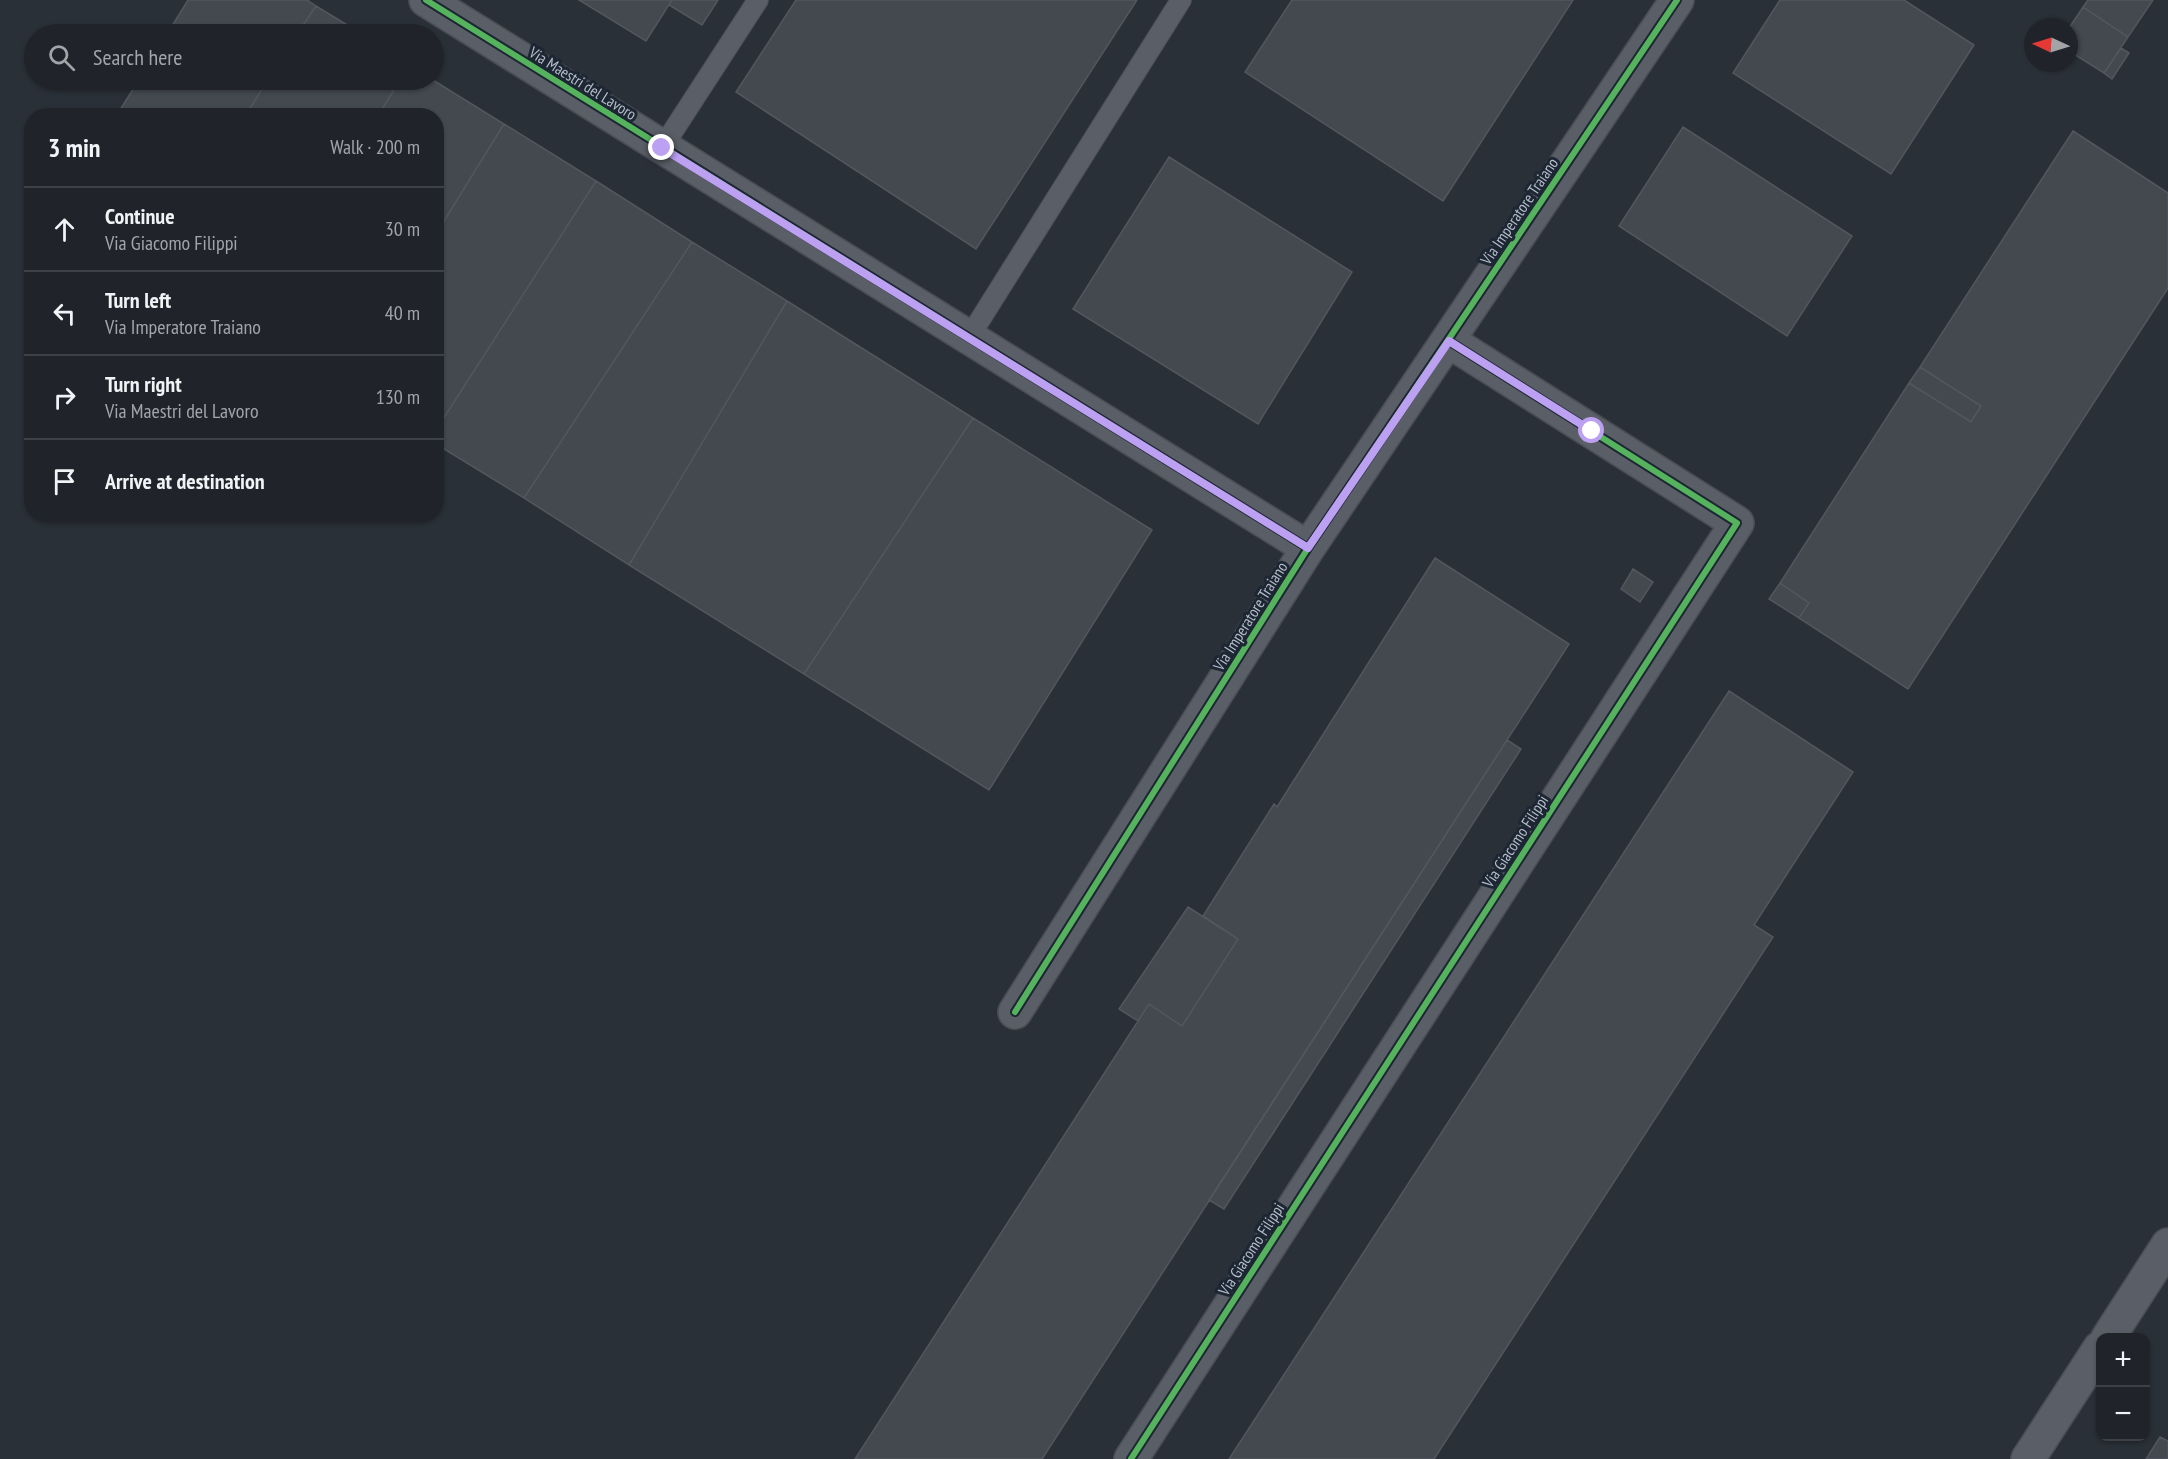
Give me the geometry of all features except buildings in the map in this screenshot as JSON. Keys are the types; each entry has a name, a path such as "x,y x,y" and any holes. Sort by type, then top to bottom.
{"street":[{"name":"Via Maestri del Lavoro","path":"426,0 968,339 1308,548"},
{"name":"Via Imperatore Traiano","path":"1015,1012 1308,548 1677,0"},
{"name":"Via Giacomo Filippi","path":"1131,1459 1737,523 1449,341"},
{"path":"2111,1333 2168,1245"},
{"path":"2028,1459 2096,1354"}],"lane":[{"path":"662,148 759,0"},
{"path":"968,339 1181,0"}],"cycle path":[{"path":"426,0 1308,548"},
{"path":"1015,1012 1308,548 1677,0"},
{"path":"1131,1459 1737,523 1449,341"}],"route":[{"path":"662,148 1308,548 1449,341 1592,431"}]}
